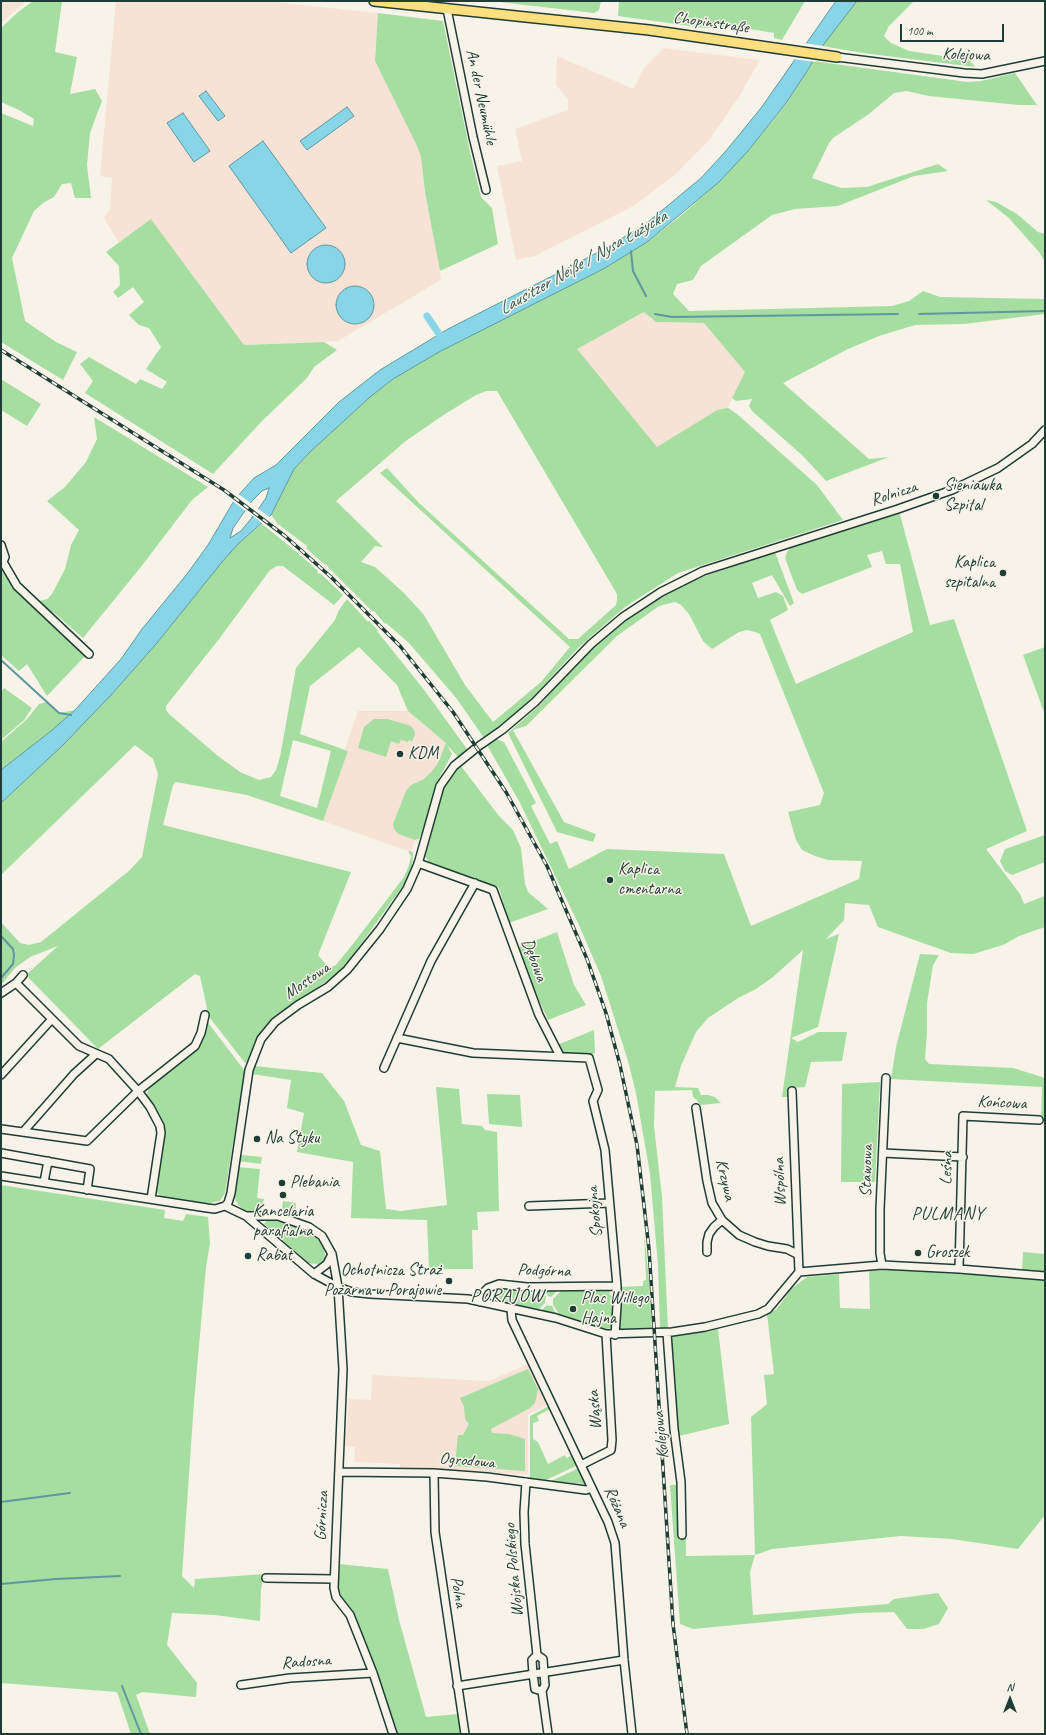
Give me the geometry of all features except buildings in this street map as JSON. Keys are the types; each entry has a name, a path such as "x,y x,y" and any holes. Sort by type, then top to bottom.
{"main road":[{"name":"Chopinstraße","path":"374,1 649,30 837,56"}],"street":[{"name":"An der Neumühle","path":"448,9 473,137 486,190"},
{"name":"Kolejowa","path":"837,56 964,73 982,74 1045,61"},
{"name":"Rolnicza","path":"474,749 502,730 535,702 596,639 623,617 661,592 703,571 852,524 936,496 966,484 1003,464 1032,444 1045,430"},
{"path":"1,545 5,557 2,563 17,586 89,654"},
{"name":"Mostowa","path":"225,1206 228,1203 231,1193 249,1070 261,1039 275,1022 298,1005 328,988 347,970 380,929 407,889 418,863 440,786 454,766 474,749"},
{"name":"Dębowa","path":"418,863 493,890 539,1015 560,1056"},
{"path":"384,1068 431,961 475,883"},
{"path":"1,993 16,983 23,975"},
{"path":"16,983 79,1046 109,1059 138,1090 150,1107 160,1126 160,1140 151,1199"},
{"path":"1,1129 87,1141 138,1090 194,1046 201,1033 205,1015"},
{"path":"1,1075 52,1019"},
{"path":"397,1038 473,1052 560,1056"},
{"path":"23,1132 74,1074 96,1054"},
{"name":"Spokojna","path":"560,1056 589,1058 598,1090 593,1101 605,1150 617,1286 615,1335"},
{"name":"Stawowa","path":"882,1266 880,1253 880,1224 886,1078"},
{"name":"Wspólna","path":"792,1091 797,1254 799,1272"},
{"name":"Krzywa","path":"696,1108 707,1181 712,1203 722,1220 744,1237 768,1246 787,1249 797,1254"},
{"name":"Końcowa","path":"963,1116 1039,1120"},
{"name":"Leśna","path":"959,1269 963,1116"},
{"path":"1,1153 90,1169 88,1190"},
{"path":"882,1153 963,1157"},
{"path":"44,1182 48,1161"},
{"path":"1,1176 207,1208 216,1209 225,1206 246,1216 314,1274 338,1287 352,1292 456,1298 556,1318 606,1334 615,1335 667,1333 705,1327 758,1314 768,1309 799,1272 882,1266 959,1269 1045,1276"},
{"path":"529,1206 609,1203"},
{"name":"Górnicza","path":"246,1216 278,1216 309,1227 322,1236 332,1254 338,1287 343,1369 334,1580 336,1597 350,1615 373,1673 393,1734"},
{"path":"707,1252 709,1234 722,1220"},
{"path":"314,1274 327,1264 332,1254"},
{"name":"Podgórna","path":"480,1302 481,1295 488,1288 499,1284 527,1287 617,1286"},
{"name":"Różana","path":"511,1309 511,1316 515,1327 608,1522 615,1543 624,1660 632,1734"},
{"name":"Kolejowa","path":"667,1333 674,1429 681,1482 682,1535"},
{"name":"Wąska","path":"581,1465 611,1450 612,1440 606,1334"},
{"name":"Ogrodowa","path":"339,1472 434,1473 487,1477 586,1490 592,1488"},
{"name":"Polna","path":"434,1473 435,1532 465,1734"},
{"name":"Wojska Polskiego","path":"526,1482 524,1512 525,1544 537,1656"},
{"path":"266,1578 334,1580"},
{"name":"Wojska Polskiego","path":"537,1656 543,1659 545,1685 542,1691 548,1734"},
{"name":"Wojska Polskiego","path":"537,1656 532,1660 533,1674 536,1688 542,1691"},
{"path":"457,1686 624,1660"},
{"name":"Radosna","path":"241,1685 290,1678 373,1673"}],"shaded area":[{"path":"1,1 26,1 1,23"},
{"path":"116,1 263,1 378,13 375,61 421,157 425,192 441,280 338,341 244,345 151,219 119,243 104,218 110,208 112,178 100,176"},
{"path":"664,48 760,60 740,95 710,139 675,175 633,206 535,256 516,260 497,166 522,161 515,129 568,110 568,99 556,85 557,56 634,89 643,69"},
{"path":"645,312 656,322 704,323 745,372 728,408 717,410 657,447 576,349"},
{"path":"358,711 408,711 446,743 438,763 432,771 424,779 411,785 398,834 415,840 411,852 323,821 348,751 345,749"},
{"path":"528,1364 548,1404 528,1415 528,1475 400,1468 400,1464 354,1462 355,1447 345,1446 349,1399 371,1400 372,1375 489,1381"}],"green space":[{"path":"33,1 62,1 55,52 77,57 70,94 95,89 102,101 90,133 87,165 91,198 75,198 71,183 62,184 54,197 43,203 34,211 12,258 25,321 56,342 77,352 63,380 1,342 1,113 33,126 34,119 1,102 1,28 18,12"},
{"path":"491,1 601,1 599,10 594,13"},
{"path":"619,1 805,1 782,40 774,38 774,33 738,27 705,28 618,16"},
{"path":"857,1 914,1 889,26 884,36 891,43 909,51 950,57 965,54 975,67 863,53 822,46"},
{"path":"378,13 443,21 470,152 481,197 492,208 498,244 440,271 425,192 421,157 375,61"},
{"path":"813,61 967,82 981,81 1015,73 1037,105 1019,105 929,96 907,91 894,93 869,114 833,138 829,143 812,178 841,188 867,187 938,164 948,171 914,176 838,206 795,209 772,215 701,266 693,280 677,284 673,294 689,311 892,306 909,301 923,291 940,297 1045,299 1045,314 964,324 915,325 879,336 848,349 783,383 869,459 889,457 826,481 803,456 752,411 749,406 752,399 736,401 732,398 745,372 704,323 656,322 644,312 577,349 657,447 717,410 728,408 737,414 817,485 843,520 678,573 625,607 579,647 521,710 484,738 457,699 409,643 386,623 385,624 374,611 373,612 327,565 306,548 307,546 278,524 271,515 294,469 310,452 370,397 393,379 439,352 605,268 647,242 678,218 719,182 748,151 786,104","holes":["486,391 497,391 617,594 617,600 616,605 578,639 569,639 419,503 387,468 380,473 570,647 541,682 493,722 465,685 424,615 404,593 375,567 361,562 375,546 383,547 336,501 407,440 445,414 476,395"]},
{"path":"986,200 996,202 1017,214 1038,232 1045,234 1045,262 1039,252 1009,218"},
{"path":"151,219 244,345 324,342 337,350 314,367 307,378 262,421 213,474 85,393 93,381 80,364 89,357 136,384 140,379 162,389 167,382 146,369 161,347 149,328 139,325 129,315 144,302 133,287 118,298 113,292 120,285 119,266 106,252"},
{"path":"1,379 41,404 27,426 1,410"},
{"path":"94,417 208,487 192,500 140,568 83,638 53,612 47,612 36,602 47,599 52,594 65,569 71,545 79,530 47,501 65,487 86,462 97,439"},
{"path":"899,511 930,625 954,619 1027,831 986,849 1020,894 1024,904 1045,896 1045,927 1019,936 1003,945 973,954 951,953 878,927 869,905 845,903 844,920 826,939 839,934 818,1027 791,1038 798,1042 818,1032 847,1032 842,1061 811,1062 805,1087 790,1088 788,1097 782,1097 803,950 773,977 708,1018 696,1032 681,1066 675,1087 698,1088 701,1095 715,1097 721,1103 700,1105 693,1097 692,1090 655,1091 654,1126 662,1197 668,1329 660,1329 658,1265 650,1174 636,1093 628,1061 601,976 578,923 519,801 487,745 496,739 504,742 536,803 531,806 550,844 557,841 569,869 607,849 724,854 751,926 859,879 862,861 828,860 815,856 802,850 796,840 788,812 820,805 824,793 760,634 747,630 739,632 712,649 703,641 689,614 681,605 675,602 659,606 617,636 526,726 513,730 564,822 596,834 593,842 557,832 508,733 541,704 569,671 603,637 636,612 688,582 775,552 794,603 790,606 772,575 752,583 758,598 776,592 783,596 788,610 770,620 796,684 913,632 900,564 886,564 882,551 867,555 872,567 802,594 797,590 785,558 787,552 792,546"},
{"path":"262,524 298,553 299,556 300,555 343,595 334,605 283,566 277,566 270,570 219,639 166,706 166,710 169,714 218,756 240,772 259,780 271,777 276,770 280,757 296,668 335,620 339,610 347,599 368,622 369,621 378,630 377,631 425,691 467,749 458,757 447,745 452,754 436,784 426,822 419,839 415,840 398,834 394,829 393,824 406,791 411,785 424,779 432,771 438,763 446,743 408,711 397,685 359,647 310,686 300,734 348,751 323,821 247,795 176,782 173,785 163,825 351,872 318,955 329,968 336,965 404,877 411,856 408,851 413,852 412,867 407,880 351,958 335,975 273,1019 257,1037 249,1061 245,1063 210,1018 200,976 195,974 98,1049 26,975 58,946 30,957 15,968 1,985 1,922 20,943 29,945 41,942 130,870 142,857 158,774 153,759 135,745 1,875 1,803 63,745 111,695 157,643 239,543","holes":["293,740 331,751 317,808 280,796"]},
{"path":"2,566 14,587 60,633 86,655 47,696 27,664 19,671 1,655"},
{"path":"1045,647 1045,715 1023,655"},
{"path":"4,688 32,708 24,720 1,740 1,691"},
{"path":"47,702 59,713 75,710 1,770 1,742 27,719 39,704"},
{"path":"374,719 388,719 411,726 415,735 412,741 409,740 408,742 401,740 399,744 391,741 386,757 358,748 364,727"},
{"path":"461,766 499,816 513,830 521,848 525,884 528,892 548,909 509,923 499,888 474,880 429,862 424,855 443,788 454,770"},
{"path":"1045,835 1045,862 1012,875 1005,871 1000,861 1005,849"},
{"path":"557,932 574,985 586,1005 548,1020 530,980 519,947"},
{"path":"920,954 939,955 933,965 927,1003 925,1059 929,1064 1013,1068 1045,1078 1045,1122 1041,1122 1042,1087 891,1079 896,1047"},
{"path":"206,1020 244,1070 244,1074 225,1193 220,1201 204,1204 164,1198 157,1193 155,1189 163,1126 148,1099 147,1094 150,1084 199,1046"},
{"path":"594,1030 595,1053 588,1056 561,1054 557,1045"},
{"path":"254,1066 322,1073 344,1101 361,1145 380,1151 386,1209 401,1211 447,1205 436,1087 459,1089 462,1124 482,1126 485,1130 497,1132 499,1211 477,1212 478,1230 472,1230 473,1269 429,1269 427,1220 351,1218 353,1162 297,1152 304,1113 287,1108 291,1080 252,1074"},
{"path":"880,1082 875,1182 841,1182 842,1084"},
{"path":"487,1094 520,1095 522,1127 489,1124"},
{"path":"239,1156 262,1157 261,1164 238,1161"},
{"path":"237,1167 260,1169 257,1198 264,1199 260,1214 243,1210 236,1202 233,1190"},
{"path":"1,1185 165,1210 164,1218 183,1221 186,1214 208,1217 210,1243 206,1267 194,1402 182,1576 194,1588 195,1579 264,1574 261,1589 260,1621 215,1615 172,1613 167,1645 197,1683 196,1697 142,1692 136,1695 150,1734 131,1734 117,1692 1,1683"},
{"path":"283,1201 296,1203 295,1215 282,1209"},
{"path":"267,1220 289,1223 305,1229 319,1240 324,1248 325,1259 319,1264 308,1263 264,1224"},
{"path":"644,1231 652,1330 622,1332 619,1329 620,1287 643,1286 643,1281 646,1280"},
{"path":"1023,1252 1045,1254 1045,1274 1022,1271"},
{"path":"893,1270 976,1275 976,1272 1045,1278 1045,1515 1018,1549 952,1539 901,1536 772,1549 755,1555 751,1417 767,1404 764,1375 774,1374 767,1314 777,1309 791,1289 807,1277 839,1274 840,1308 870,1309 869,1271"},
{"path":"498,1287 542,1289 546,1296 545,1303 538,1310 499,1302 496,1291"},
{"path":"559,1289 551,1297 548,1296 545,1290"},
{"name":"Plac Willego Hajna","path":"563,1289 609,1290 610,1295 615,1295 614,1318 607,1318 607,1323 612,1324 610,1328 607,1329 559,1314 553,1305 553,1299"},
{"path":"547,1305 552,1306 556,1314 541,1311"},
{"path":"718,1329 729,1424 679,1436 670,1337"},
{"path":"528,1369 538,1389 535,1403 530,1408 491,1429 492,1433 509,1434 525,1439 525,1471 455,1466 458,1435 463,1435 469,1424 465,1419 464,1407 460,1398"},
{"path":"549,1406 550,1409 537,1416 539,1421 533,1423 533,1439 538,1442 548,1464 565,1455 566,1458 573,1455 578,1465 546,1480 530,1478 530,1416"},
{"path":"579,1468 585,1484 551,1481"},
{"path":"670,1485 685,1485 686,1556 755,1555 750,1572 753,1615 888,1604 894,1599 938,1593 948,1608 939,1624 923,1629 907,1629 894,1612 859,1613 693,1629 680,1624"},
{"path":"339,1564 388,1569 399,1620 426,1717 458,1714 457,1709 460,1714 463,1734 397,1734 353,1613 339,1596 337,1589"}],"water":[{"name":"Lausitzer Neiße / Nysa Łużycka","path":"836,1 857,1 817,53 786,103 748,151 719,182 647,242 605,268 439,352 393,379 370,397 310,452 294,469 271,515 239,543 222,562 157,643 111,695 63,745 1,803 1,770 75,710 121,659 142,629 187,574 208,545 235,499 254,478 276,465 339,402 380,370 448,329 574,265 613,244 648,222 701,178 725,152 761,108","holes":["269,488 266,498 241,531 230,538 233,528 252,501 262,491"]},
{"path":"206,91 225,116 218,121 199,96"},
{"path":"347,107 354,116 307,150 300,141"},
{"path":"183,113 210,151 194,162 167,123"},
{"path":"263,141 326,228 291,253 229,166"},
{"path":"322,245 330,245 340,250 344,257 344,271 340,278 330,283 322,283 312,278 310,275 307,268 307,260 312,250 315,248"},
{"path":"351,286 359,286 369,291 373,298 373,312 369,319 359,324 351,324 341,319 339,316 336,309 336,301 341,291 344,289"}],"pier":[{"path":"803,43 824,46 815,62 793,59"},
{"path":"237,493 252,504 247,512 231,500"},
{"path":"257,508 271,518 264,525 252,515"}],"waterway":[{"path":"524,1 532,1"},
{"name":"Lausitzer Neiße / Nysa Łużycka","path":"631,251 633,271 646,296"},
{"path":"919,314 1045,311"},
{"path":"655,314 672,317 898,314"},
{"path":"427,316 439,334"},
{"path":"1,660 59,713 71,715"},
{"path":"1,936 13,949 14,955 13,964 1,978"},
{"path":"1,1502 70,1493"},
{"path":"1,1584 56,1579 120,1576"},
{"path":"122,1686 141,1734"}],"railway":[{"path":"1,350 224,490 285,536 331,577 400,646 453,712 506,792 547,866 587,959 606,1013 620,1065 637,1145 649,1249 673,1624 687,1734"}],"place":[{"name":"Sieniawka Szpital","path":"936,496"},
{"name":"Kaplica szpitalna","path":"1003,573"},
{"name":"KDM","path":"400,754"},
{"name":"Kaplica cmentarna","path":"610,880"},
{"name":"Na Styku","path":"257,1139"},
{"name":"Plebania","path":"282,1183"},
{"name":"Kancelaria parafialna","path":"283,1195"},
{"name":"Groszek","path":"918,1253"},
{"name":"Rabat","path":"248,1256"},
{"name":"Ochotnicza Straż Pożarna w Porajowie","path":"449,1281"},
{"name":"Plac Willego Hajna","path":"573,1309"}],"district":[{"name":"PULMANY","path":"948,1214"},
{"name":"PORAJÓW","path":"507,1296"}]}
